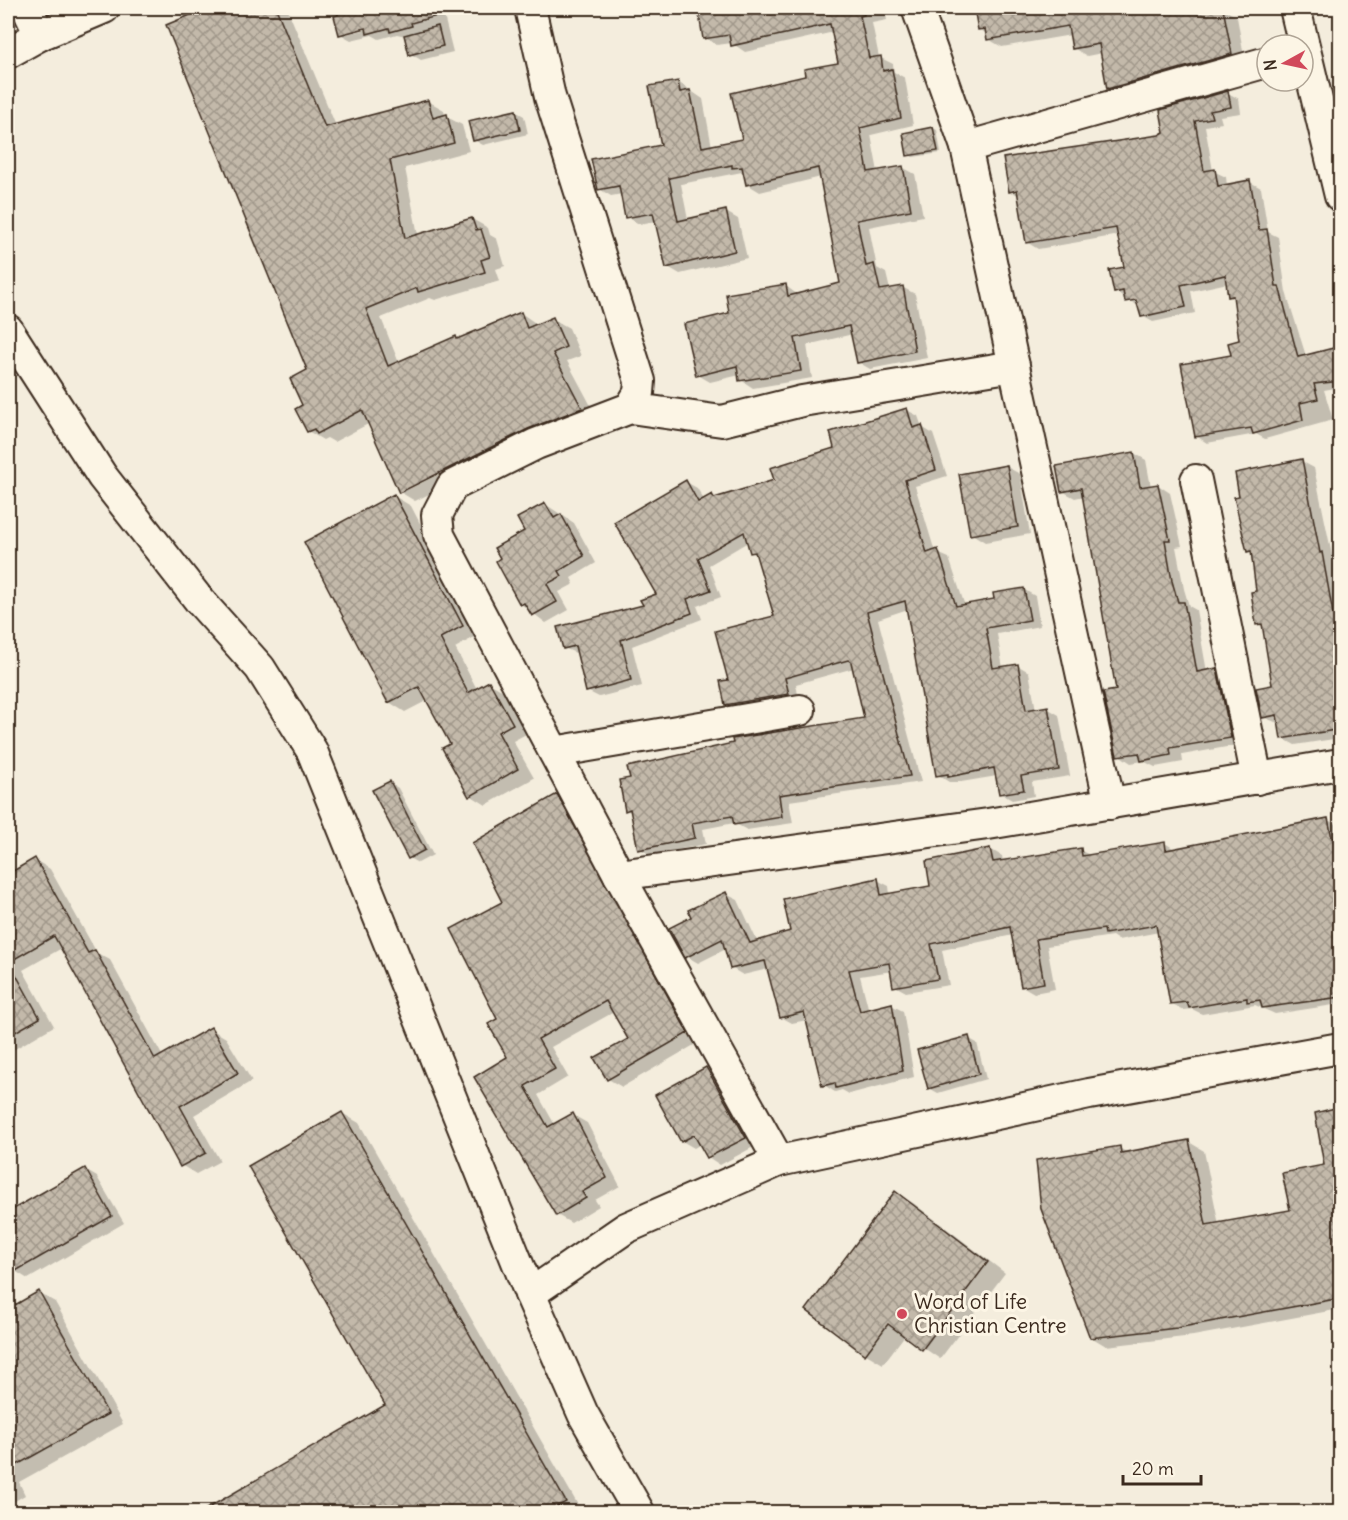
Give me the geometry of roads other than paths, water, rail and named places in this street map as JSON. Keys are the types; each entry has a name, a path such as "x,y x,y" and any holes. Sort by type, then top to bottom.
{"street":[{"path":"27,8 40,35"},
{"path":"8,53 40,35 104,8"},
{"path":"530,8 550,97 640,381 639,393 630,408"},
{"path":"916,8 966,147 1110,804"},
{"path":"1295,8 1300,33"},
{"path":"966,147 1255,65"},
{"path":"1315,93 1341,196"},
{"path":"8,330 102,476 199,600 260,668 312,751 530,1294 583,1414 639,1512"},
{"path":"779,1161 619,875 439,535 437,515 452,486 536,444 630,408 722,421 801,401 1014,366"},
{"path":"1196,480 1257,778"},
{"path":"554,752 800,710"},
{"path":"619,875 932,832 1341,764"},
{"path":"530,1294 626,1228 779,1161 1089,1094 1341,1048"}],"place":[{"name":"Word of Life Christian Centre","path":"902,1314"}]}
